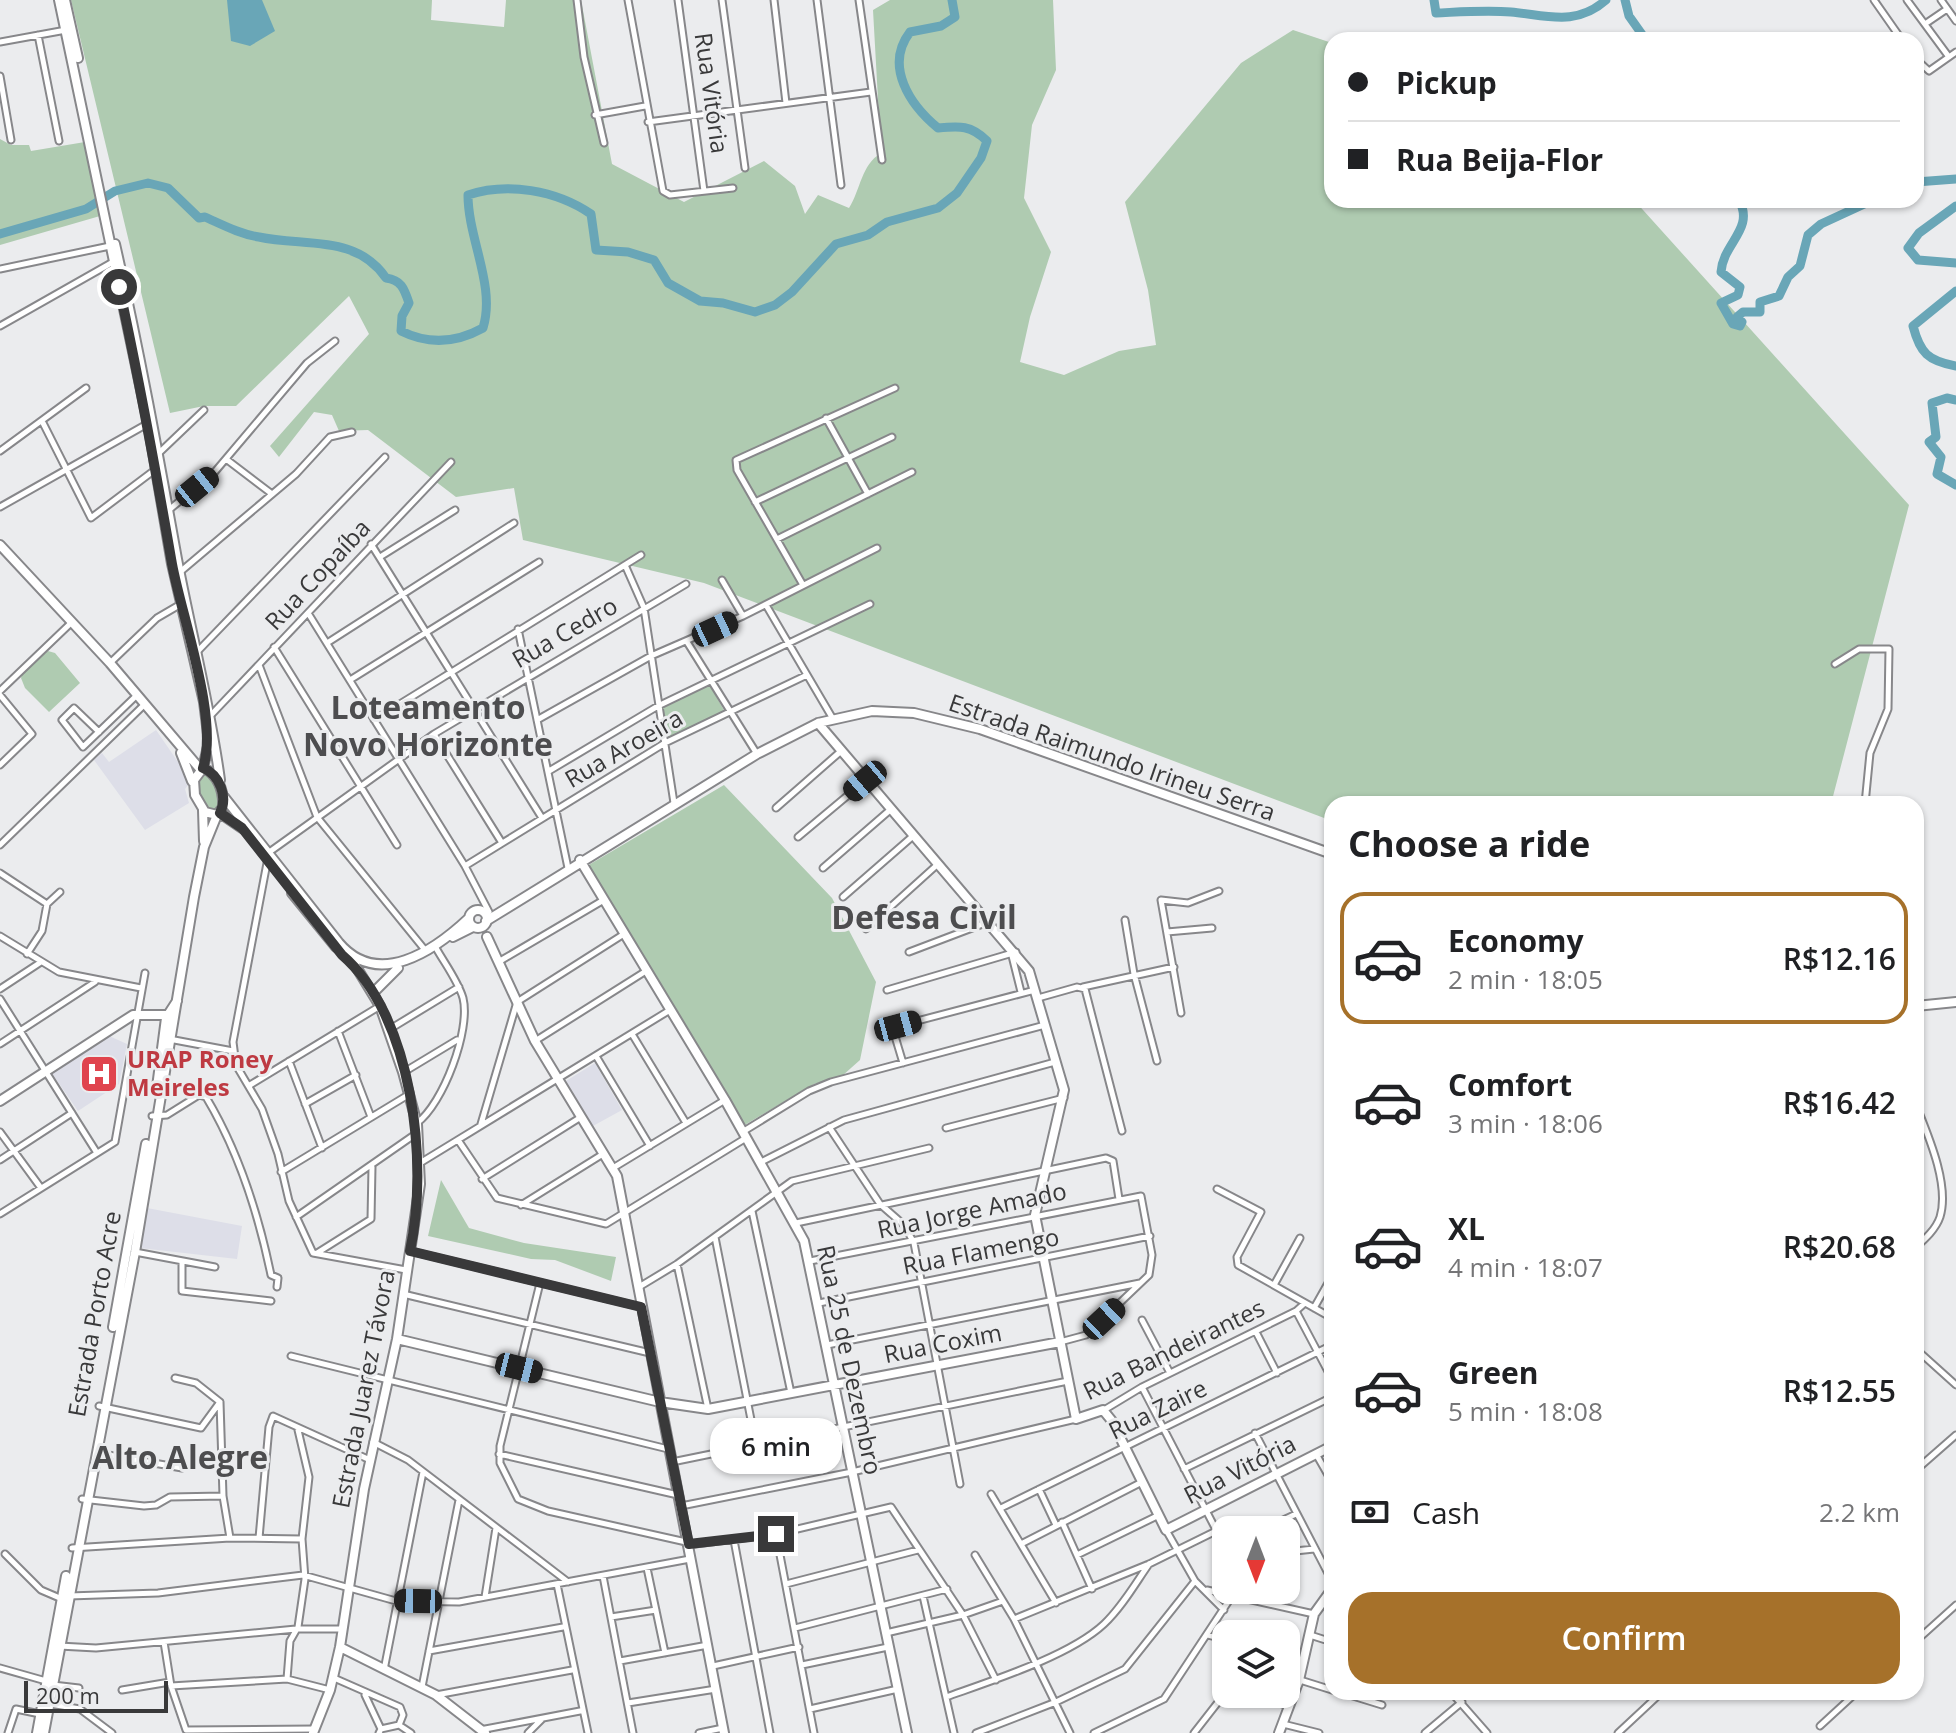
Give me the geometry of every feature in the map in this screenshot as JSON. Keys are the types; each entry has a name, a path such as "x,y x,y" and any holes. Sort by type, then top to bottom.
{"street":[{"path":"59,0 160,452 180,572 212,714 222,792"},
{"path":"65,0 96,166"},
{"path":"577,0 595,115 604,143"},
{"path":"628,0 661,187 670,195 733,188"},
{"name":"Rua Vitória","path":"678,0 704,191"},
{"path":"722,0 745,168"},
{"path":"774,0 786,103"},
{"path":"817,0 841,185"},
{"path":"859,0 882,160"},
{"path":"1874,0 1896,32"},
{"path":"1908,0 1949,57"},
{"path":"1941,0 1956,21"},
{"path":"1925,24 1947,9"},
{"path":"0,42 66,30"},
{"path":"38,35 59,141"},
{"path":"1924,66 1929,71 1956,52"},
{"path":"0,76 11,140"},
{"path":"648,122 871,92"},
{"path":"595,115 645,106"},
{"path":"104,204 181,604 207,722 209,742 202,768 193,784"},
{"path":"0,269 110,246"},
{"path":"0,326 113,262"},
{"path":"170,509 226,459 307,363 335,341"},
{"path":"0,451 86,388"},
{"path":"803,585 735,464 826,418 895,388"},
{"path":"160,452 204,410"},
{"path":"826,418 868,494"},
{"path":"42,421 66,467 74,491 91,518 157,468"},
{"path":"0,507 148,423"},
{"path":"180,572 272,494 330,437 352,432"},
{"path":"755,502 892,437"},
{"path":"196,652 385,457"},
{"path":"226,459 272,494"},
{"name":"Rua Copaíba","path":"212,714 451,462"},
{"path":"777,539 912,472"},
{"path":"380,557 455,510"},
{"path":"327,643 514,523"},
{"path":"371,544 542,818"},
{"path":"0,545 73,621 177,745"},
{"path":"537,720 651,656 743,616 877,548"},
{"path":"374,720 450,670 641,555"},
{"path":"350,681 539,562"},
{"path":"625,565 644,608 674,803"},
{"path":"722,580 743,616"},
{"name":"Rua Cedro","path":"267,858 397,757 527,675 686,584"},
{"path":"110,663 157,618 181,604"},
{"path":"549,771 658,706 870,604"},
{"path":"766,605 833,719"},
{"path":"308,613 465,866 487,937 535,1041 613,1168 625,1214 724,1731 699,1733"},
{"path":"0,765 30,738 32,732 0,693 73,621"},
{"path":"518,629 568,868"},
{"path":"687,642 757,754"},
{"path":"274,647 397,845"},
{"path":"1835,664 1859,649 1889,650 1888,709 1870,753 1866,796"},
{"path":"259,665 317,817 425,950"},
{"name":"Rua Aroeira","path":"465,866 665,743 807,675"},
{"path":"99,732 74,708 62,720 82,748 99,732 137,695"},
{"path":"0,845 145,704"},
{"name":"Estrada Raimundo Irineu Serra","path":"398,968 757,754 818,723 893,711 980,729 1324,851"},
{"path":"818,723 1029,971 1065,1098 1035,1215 1076,1419"},
{"path":"434,734 502,843"},
{"name":"Estrada Raimundo Irineu Serra","path":"177,745 202,768 213,773 222,792 267,858"},
{"name":"Estrada Porto Acre","path":"44,1733 46,1703 204,847 203,810 177,745"},
{"path":"776,808 840,752"},
{"path":"798,837 865,781"},
{"name":"Estrada Porto Acre","path":"204,847 218,814 222,792"},
{"path":"203,810 218,814"},
{"path":"823,868 890,810"},
{"name":"Estrada Raimundo Irineu Serra","path":"218,814 237,823 355,965"},
{"path":"843,897 913,836"},
{"path":"267,858 233,1051 239,1072 250,1085 262,1109 296,1217 315,1253"},
{"name":"Rua 25 de Dezembro","path":"580,860 796,1223 810,1261 819,1303 898,1689 904,1732"},
{"path":"866,929 938,864"},
{"path":"0,873 47,904"},
{"path":"1181,1013 1161,900 1188,903 1219,891"},
{"path":"27,954 42,931 47,904 60,892"},
{"path":"500,961 602,901"},
{"name":"Estrada Raimundo Irineu Serra","path":"316,918 345,951 367,963 398,964 482,919"},
{"path":"1125,920 1134,974 1157,1061"},
{"path":"909,952 989,922"},
{"path":"1167,932 1212,928"},
{"path":"481,1124 517,1002 624,934"},
{"path":"0,936 59,972 96,982 141,988"},
{"path":"296,1217 372,1166 417,1128 447,1085 464,1002 459,987 436,948"},
{"path":"887,990 1014,954"},
{"path":"1014,954 1021,992"},
{"path":"0,989 41,962"},
{"path":"355,965 370,969 398,968"},
{"name":"Estrada Juarez Távora","path":"314,1731 330,1690 340,1647 373,1442 397,1339 419,1204 417,1128 403,1072 380,1006 355,965"},
{"path":"903,1064 895,1029 1021,992 1037,994 1083,987 1174,967"},
{"path":"373,993 398,968"},
{"path":"535,1041 646,971"},
{"path":"0,1214 115,1142 145,973"},
{"path":"0,1044 96,982"},
{"path":"390,1029 459,987"},
{"path":"1083,987 1122,1131"},
{"path":"0,999 97,1153"},
{"path":"1924,1005 1956,1002"},
{"path":"250,1085 380,1006"},
{"path":"420,1163 670,1010"},
{"path":"0,1101 136,1014 170,1020"},
{"path":"458,1140 492,1195 600,1224 625,1214 819,1087 1046,1025"},
{"path":"338,1031 371,1117"},
{"path":"632,1034 686,1123"},
{"path":"168,1039 233,1051"},
{"path":"403,1072 458,1040"},
{"path":"596,1056 650,1146"},
{"path":"289,1061 322,1148"},
{"path":"761,1162 829,1127 1056,1061"},
{"path":"304,1104 356,1075"},
{"path":"154,1116 167,1115 199,1095 206,1097 243,1174 263,1228 271,1275 278,1278 277,1287"},
{"path":"281,1172 409,1095"},
{"path":"946,1128 1065,1098"},
{"path":"613,1168 725,1100"},
{"path":"0,1160 72,1113"},
{"name":"Estrada Porto Acre","path":"84,1499 96,1453 102,1406 135,1252 154,1116"},
{"path":"482,1179 582,1117"},
{"path":"829,1127 880,1204 904,1225 914,1243 960,1484"},
{"path":"0,1132 41,1188"},
{"path":"1924,1133 1942,1197 1940,1219 1924,1238"},
{"path":"638,1287 677,1264 776,1191 803,1177 929,1148"},
{"path":"521,1205 604,1154"},
{"path":"796,1223 1046,1168 1111,1158 1119,1199"},
{"path":"315,1253 371,1219 372,1166"},
{"path":"1217,1189 1261,1212 1237,1257 1238,1265 1324,1314"},
{"name":"Rua Jorge Amado","path":"810,1261 1141,1196 1150,1236"},
{"path":"752,1211 791,1393"},
{"path":"1060,1342 1086,1335 1143,1283 1152,1267 1150,1236"},
{"name":"Rua Flamengo","path":"819,1303 1150,1236"},
{"path":"715,1237 756,1445"},
{"path":"1274,1285 1300,1238"},
{"path":"410,1251 641,1307"},
{"path":"135,1252 215,1267"},
{"path":"315,1253 407,1270"},
{"path":"182,1262 182,1291 271,1301"},
{"path":"677,1264 708,1409"},
{"path":"540,1283 499,1454 511,1489 528,1505 689,1544 776,1534 891,1507 963,1615 996,1680"},
{"path":"827,1345 1143,1283"},
{"path":"1314,1308 1324,1290"},
{"path":"403,1294 651,1353"},
{"name":"Rua Bandeirantes","path":"681,1506 852,1472 1076,1419 1103,1410 1142,1387 1296,1311 1305,1303"},
{"path":"1296,1311 1324,1362"},
{"path":"1142,1320 1170,1373"},
{"path":"1256,1332 1277,1373"},
{"name":"Rua Coxim","path":"397,1339 660,1402 708,1409 1060,1342"},
{"name":"Rua Zaire","path":"1001,1508 1324,1349"},
{"path":"291,1356 668,1449"},
{"path":"1924,1356 1956,1385"},
{"path":"175,1378 196,1383 220,1402 223,1496 230,1538"},
{"path":"671,1463 1068,1381"},
{"path":"1142,1387 1212,1523"},
{"path":"1184,1469 1324,1401"},
{"path":"102,1406 201,1428 220,1402"},
{"path":"1103,1410 1125,1447 1157,1516 1195,1581 1224,1610"},
{"path":"259,1538 269,1422 273,1416 284,1419 298,1430 370,1460"},
{"path":"287,1679 290,1641 296,1629 303,1575 302,1539 309,1482 298,1430"},
{"path":"1255,1433 1324,1567"},
{"path":"1924,1463 1956,1435"},
{"path":"373,1442 400,1454 569,1583"},
{"name":"Rua Vitória","path":"1166,1530 1324,1450"},
{"path":"96,1453 182,1468"},
{"path":"499,1454 678,1495"},
{"path":"1316,1454 1324,1468"},
{"path":"384,1670 423,1472"},
{"path":"1023,1543 1142,1482"},
{"path":"1039,1489 1077,1555 1092,1589"},
{"path":"991,1494 1057,1603"},
{"path":"84,1499 144,1506 156,1505 170,1497 223,1496"},
{"path":"422,1687 459,1500"},
{"path":"1292,1516 1296,1514"},
{"path":"1077,1555 1157,1516"},
{"path":"485,1597 496,1528"},
{"path":"1014,1619 1092,1589 1212,1533"},
{"path":"776,1534 814,1733"},
{"path":"75,1548 230,1538 302,1539"},
{"path":"734,1540 770,1733"},
{"path":"1300,1550 1314,1549"},
{"path":"786,1584 918,1550"},
{"path":"5,1554 45,1593 65,1598 158,1593 303,1575 396,1601 485,1597 692,1559"},
{"path":"975,1555 1014,1619 1070,1733"},
{"path":"946,1697 996,1680 1098,1630 1149,1564"},
{"path":"647,1568 665,1653"},
{"path":"603,1576 633,1733"},
{"path":"976,1733 1056,1702 1125,1669 1195,1581"},
{"path":"557,1584 563,1627 587,1733"},
{"path":"795,1628 947,1589"},
{"path":"1207,1590 1212,1591"},
{"path":"923,1596 954,1733"},
{"path":"886,1633 963,1615 1003,1601"},
{"path":"1300,1675 1314,1614 1324,1601"},
{"path":"1094,1733 1164,1699 1227,1604"},
{"path":"1272,1604 1314,1614"},
{"path":"1924,1632 1956,1605"},
{"path":"611,1617 656,1610"},
{"path":"429,1651 563,1627"},
{"path":"57,1646 96,1648 296,1629 341,1629"},
{"path":"1208,1635 1212,1636"},
{"path":"1310,1635 1324,1639"},
{"path":"164,1642 170,1684 186,1732 314,1731"},
{"path":"620,1661 708,1645"},
{"path":"340,1647 436,1695 482,1731 580,1711"},
{"path":"713,1666 799,1647"},
{"path":"802,1665 888,1647"},
{"path":"0,1668 79,1688"},
{"path":"436,1695 572,1670"},
{"path":"333,1678 400,1707 403,1715 399,1725"},
{"path":"122,1690 170,1684 287,1679 330,1690"},
{"path":"1300,1680 1324,1688"},
{"path":"628,1703 717,1689"},
{"path":"810,1709 898,1689"},
{"path":"364,1694 380,1731 399,1725"},
{"path":"1366,1700 1382,1705"},
{"path":"1618,1733 1653,1700"},
{"path":"1820,1726 1848,1700"},
{"path":"1425,1733 1462,1702 1487,1733"},
{"path":"46,1703 80,1709 112,1733"},
{"name":"Estrada Porto Acre","path":"37,1733 46,1703"},
{"path":"1194,1733 1214,1708"},
{"path":"1288,1708 1281,1728 1319,1733"},
{"path":"8,1733 16,1709 41,1714"},
{"path":"528,1733 542,1718"},
{"path":"399,1725 411,1733"}],"shaded area":[{"path":"156,730 187,775 189,784 185,789 189,803 145,830 94,760 102,753 109,762"},
{"path":"107,1035 127,1044 119,1084 78,1111 51,1072"},
{"path":"595,1063 622,1110 593,1126 566,1081"},
{"path":"147,1208 242,1226 237,1259 140,1248"}],"green space":[{"path":"71,0 432,0 431,20 504,27 506,0 581,0 612,164 684,202 764,161 795,186 805,214 818,195 849,208 869,164 881,153 873,10 890,0 1053,0 1056,70 1032,125 1024,198 1051,252 1030,317 1020,362 1064,375 1119,351 1156,345 1148,290 1125,202 1241,63 1293,30 1324,40 1324,208 1641,208 1909,505 1833,796 1324,796 1324,818 704,583 523,540 514,488 456,497 368,430 339,431 332,415 314,412 279,457 270,446 369,334 349,296 236,406 204,406 170,413"},
{"path":"0,139 11,145 29,145 31,151 85,142 100,216 0,245"},
{"path":"48,651 55,653 80,683 49,712 25,688 21,678 23,671"},
{"path":"709,684 725,712 667,739 661,707"},
{"path":"203,771 218,789 216,812 201,803 196,784"},
{"path":"724,785 832,898 876,982 860,1060 842,1076 814,1084 743,1126 587,866"},
{"path":"441,1180 469,1228 524,1243 616,1257 611,1281 555,1260 531,1259 428,1236"}],"water":[{"path":"227,0 262,0 275,31 250,46 231,41"}],"waterway":[{"path":"0,234 86,209 115,191 148,183 168,188 199,218 205,217 252,236 328,245 360,254 403,289 409,303 402,316 401,331 422,339 442,340 463,337 483,328 486,312 484,279 468,195 515,189 547,194 591,214 596,250 628,252 654,260 668,283 700,301 723,303 755,312 775,305 792,292 836,244 868,235 887,222 938,208 957,193 981,158 987,141 965,128 938,128 918,108 900,71 899,58 910,32 941,26 955,17 952,0"},
{"path":"1434,0 1436,13 1502,11 1560,17 1583,14 1606,0"},
{"path":"1625,0 1629,16 1640,32"},
{"path":"1924,181 1956,179"},
{"path":"1956,206 1919,233 1908,248 1918,260 1956,263"},
{"path":"1742,208 1741,228 1727,253 1721,272 1740,287 1738,295 1721,303 1733,324 1740,326 1742,322 1737,317 1743,312 1760,312 1760,302 1779,296 1788,277 1800,266 1808,235 1821,224 1856,208"},
{"path":"1956,291 1913,326 1927,354 1956,366"},
{"path":"1956,400 1947,398 1932,403 1936,437 1929,442 1941,457 1937,474 1956,485"}],"place":[{"name":"URAP Roney Meireles","path":"99,1074"}],"district":[{"name":"Loteamento Novo Horizonte","path":"428,726"},
{"name":"Defesa Civil","path":"924,918"},
{"name":"Alto Alegre","path":"180,1458"}],"route":[{"path":"119,287 157,468 172,564 204,702 209,742 203,768 213,773 221,788 223,807 220,813 242,828 308,914 342,955 355,965 390,1029 418,1133 419,1204 410,1251 641,1307 689,1544 776,1534"}]}
